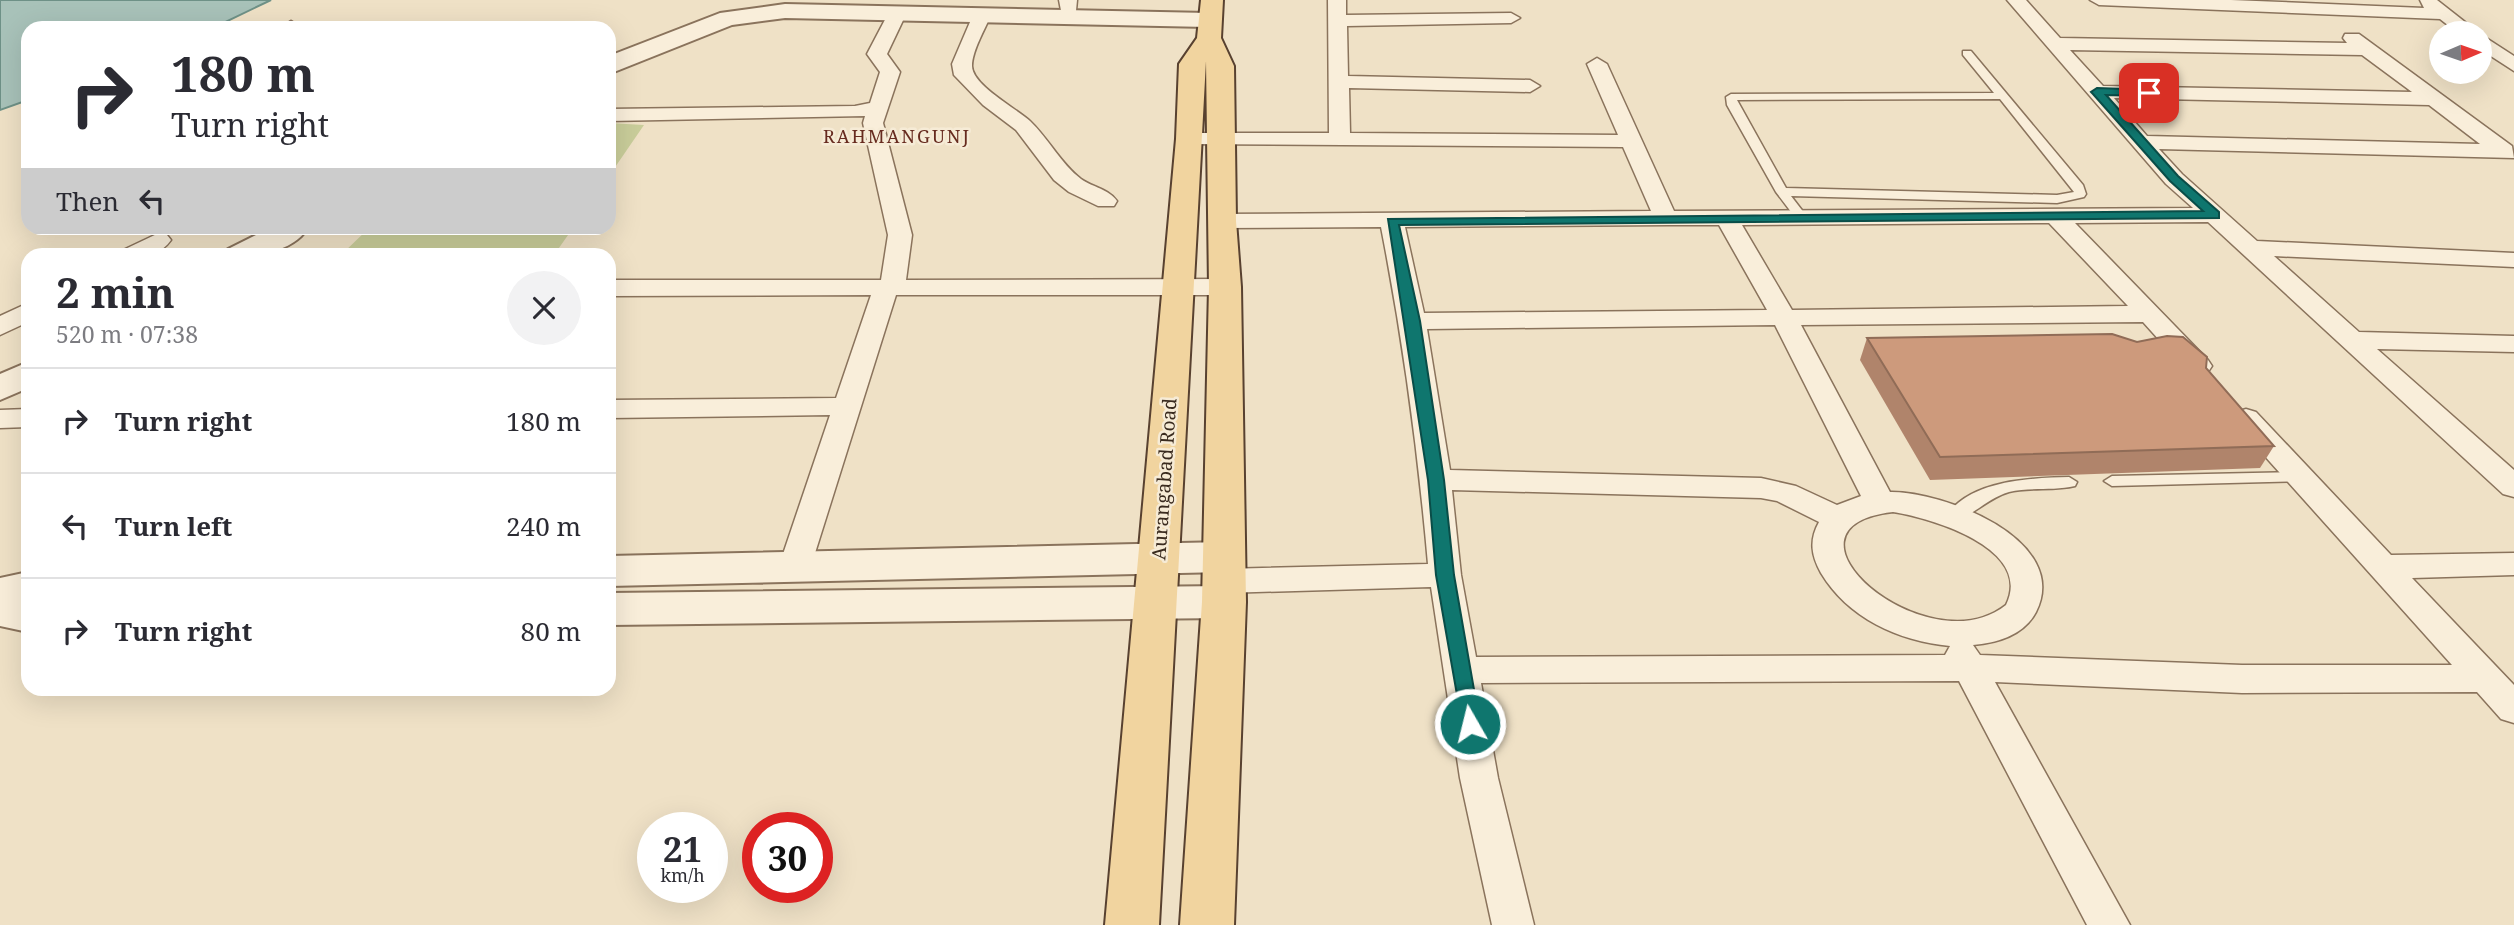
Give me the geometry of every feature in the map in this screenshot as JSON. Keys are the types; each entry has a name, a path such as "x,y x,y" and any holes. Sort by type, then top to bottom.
{"main road":[{"name":"Aurangabad Road","path":"1132,925 1158,602 1158,559 1178,288 1221,66 1210,19"},
{"name":"Aurangabad Road","path":"1206,139 1221,220 1225,287 1224,580 1207,925"}],"street":[{"path":"1337,0 1340,139"},
{"path":"2016,0 2174,179 2514,487"},
{"path":"2099,0 2312,9 2364,5 2443,14"},
{"path":"2425,0 2453,21"},
{"path":"794,569 890,287 900,235 873,123 890,72 877,54 888,9"},
{"path":"616,62 641,50 728,18 785,11 888,9 982,16 1069,9 1210,19"},
{"path":"2312,9 2509,155"},
{"path":"982,16 962,64 964,75 990,101 1023,126 1070,181 1106,201"},
{"path":"1337,21 1511,18"},
{"path":"2055,44 2367,49"},
{"path":"2492,49 2514,65"},
{"path":"1597,64 1666,219"},
{"path":"1339,82 1530,86"},
{"path":"2097,92 2435,99"},
{"path":"616,115 855,112 878,107"},
{"path":"1206,139 1630,141"},
{"path":"2141,142 2509,155"},
{"path":"1221,220 2214,215"},
{"path":"2055,216 2150,314 2514,709"},
{"path":"1727,219 1785,318 1880,503"},
{"path":"1392,221 1413,321 1436,480 1445,575 1479,778 1513,925"},
{"path":"254,248 280,235"},
{"path":"144,248 159,240"},
{"path":"2248,248 2514,260"},
{"path":"616,288 1225,287"},
{"path":"1413,321 2150,314"},
{"path":"0,327 21,315"},
{"path":"2352,340 2514,344"},
{"path":"0,389 21,377"},
{"path":"616,409 848,406"},
{"path":"0,419 21,418"},
{"path":"2478,455 2514,456"},
{"path":"1436,480 1761,488 1785,493 1840,519"},
{"path":"1880,503 1923,506 1955,516 1984,531 2008,550 2023,572 2028,594 2021,613 2002,628 1974,634 1951,634 1906,624 1873,608 1848,588 1832,567 1826,546 1831,528 1840,519 1866,505 1880,503"},
{"path":"616,571 1158,559 1224,580"},
{"path":"2383,567 2514,564"},
{"path":"616,608 1158,602 1224,580 1445,575"},
{"path":"0,593 21,588"},
{"path":"0,610 21,614"},
{"path":"1951,634 2109,925"},
{"path":"1462,670 1969,668 2242,679 2484,678"}],"lane":[{"path":"1782,192 2057,199 2080,194 2079,188 1967,54"},
{"path":"1802,218 1782,192 1732,105 1731,97 2002,96"},
{"path":"2112,481 2300,477"},
{"path":"1955,516 1979,496 2001,486 2069,482"}],"green space":[{"path":"616,123 644,125 616,166"},
{"path":"362,235 568,235 559,248 348,248"}],"water":[{"path":"0,0 271,0 228,21 21,21 21,102 0,110"}],"building":[{"path":"2112,334 2137,342 2167,336 2183,337 2207,357 2206,368 2274,446 1940,457 1867,338"}],"district":[{"name":"RAHMANGUNJ","path":"897,136"}],"route":[{"path":"1470,724 1445,575 1436,480 1413,321 1392,221 2214,215 2174,179 2097,92 2149,93"}]}
